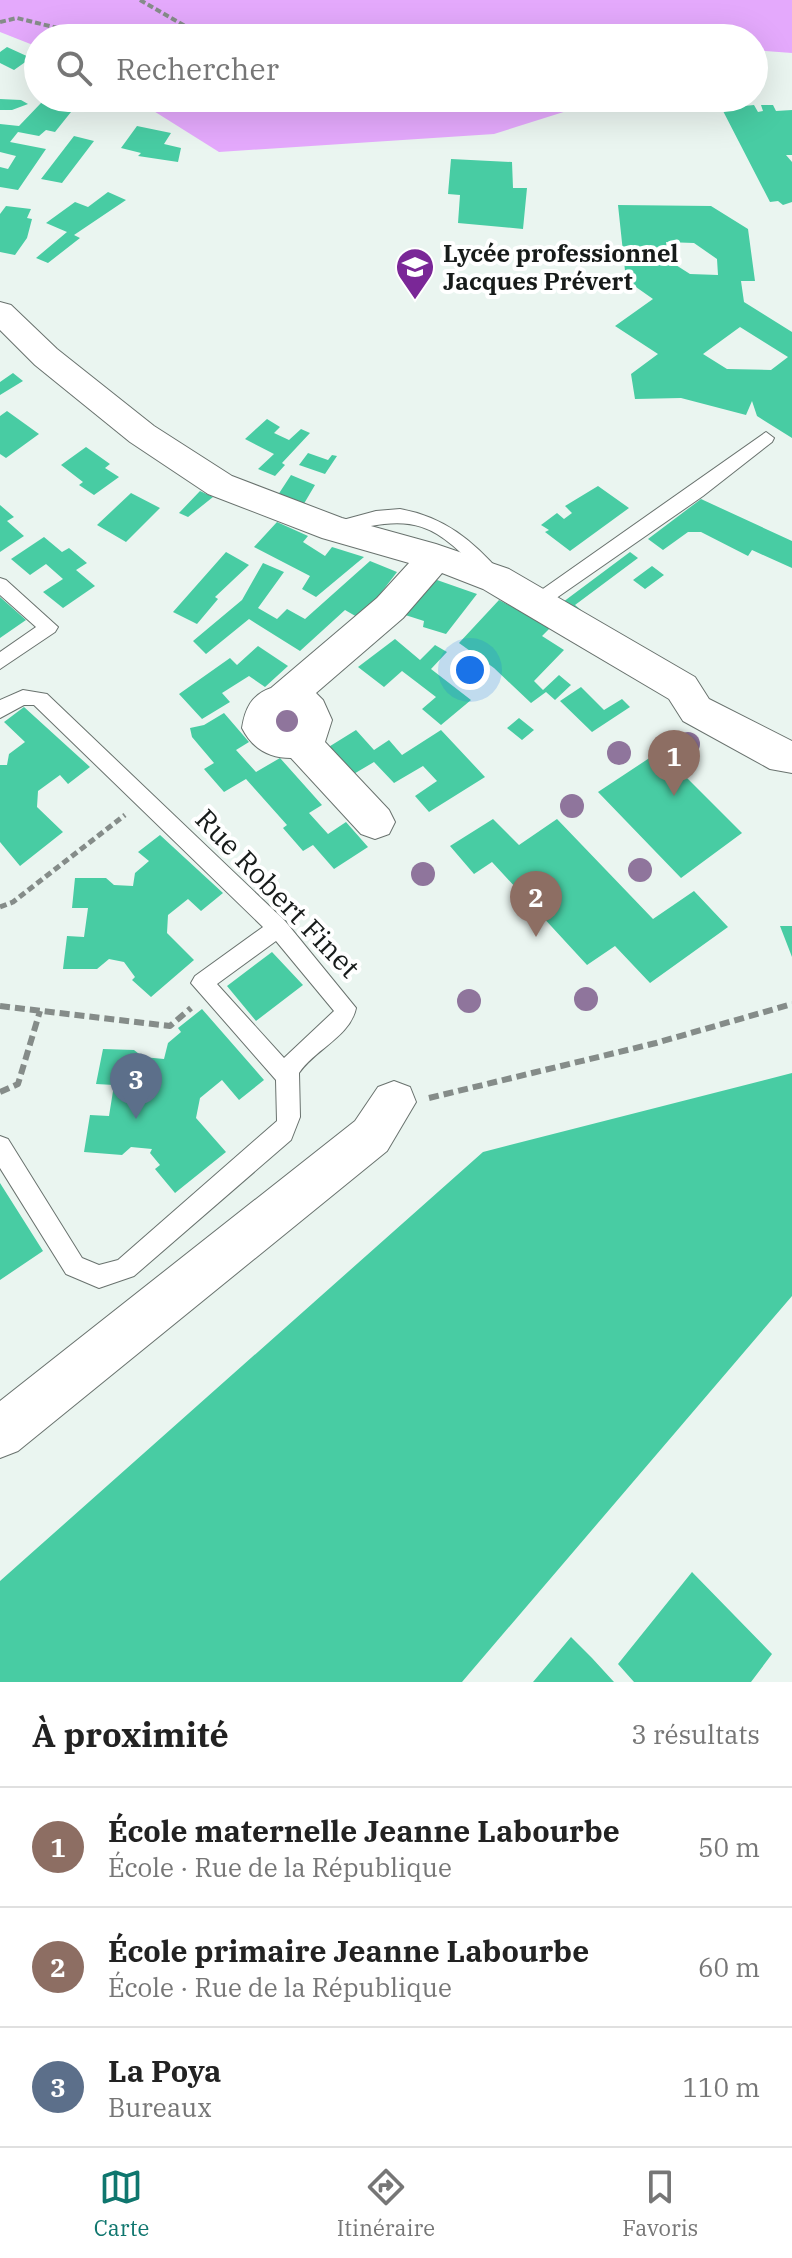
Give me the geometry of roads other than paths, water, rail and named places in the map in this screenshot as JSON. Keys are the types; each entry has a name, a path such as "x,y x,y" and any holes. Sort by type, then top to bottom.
{"street":[{"path":"0,312 46,357 142,434 220,485 334,529 436,557 496,579 682,688 696,710 784,758 792,757"},
{"path":"375,822 299,740 272,740 261,728 263,713 284,699 390,608 436,557"},
{"path":"0,1433 413,1100"}],"lane":[{"path":"536,603 697,492 766,438"},
{"path":"334,529 382,516 419,517 466,543 496,579"},
{"path":"0,585 49,627 0,662"},
{"name":"Rue Robert Finet","path":"0,710 19,697 28,695 40,699 278,928 345,1008 343,1018 294,1060 287,1076"},
{"path":"0,1147 74,1266 86,1275 109,1277 126,1268 283,1132 290,1120 292,1104 287,1076 202,983 278,928"}],"place":[{"name":"Lycée professionnel Jacques Prévert","path":"415,301"},
{"name":"École maternelle Jeanne Labourbe","path":"674,796"},
{"name":"École primaire Jeanne Labourbe","path":"536,937"},
{"name":"La Poya","path":"136,1119"}]}
